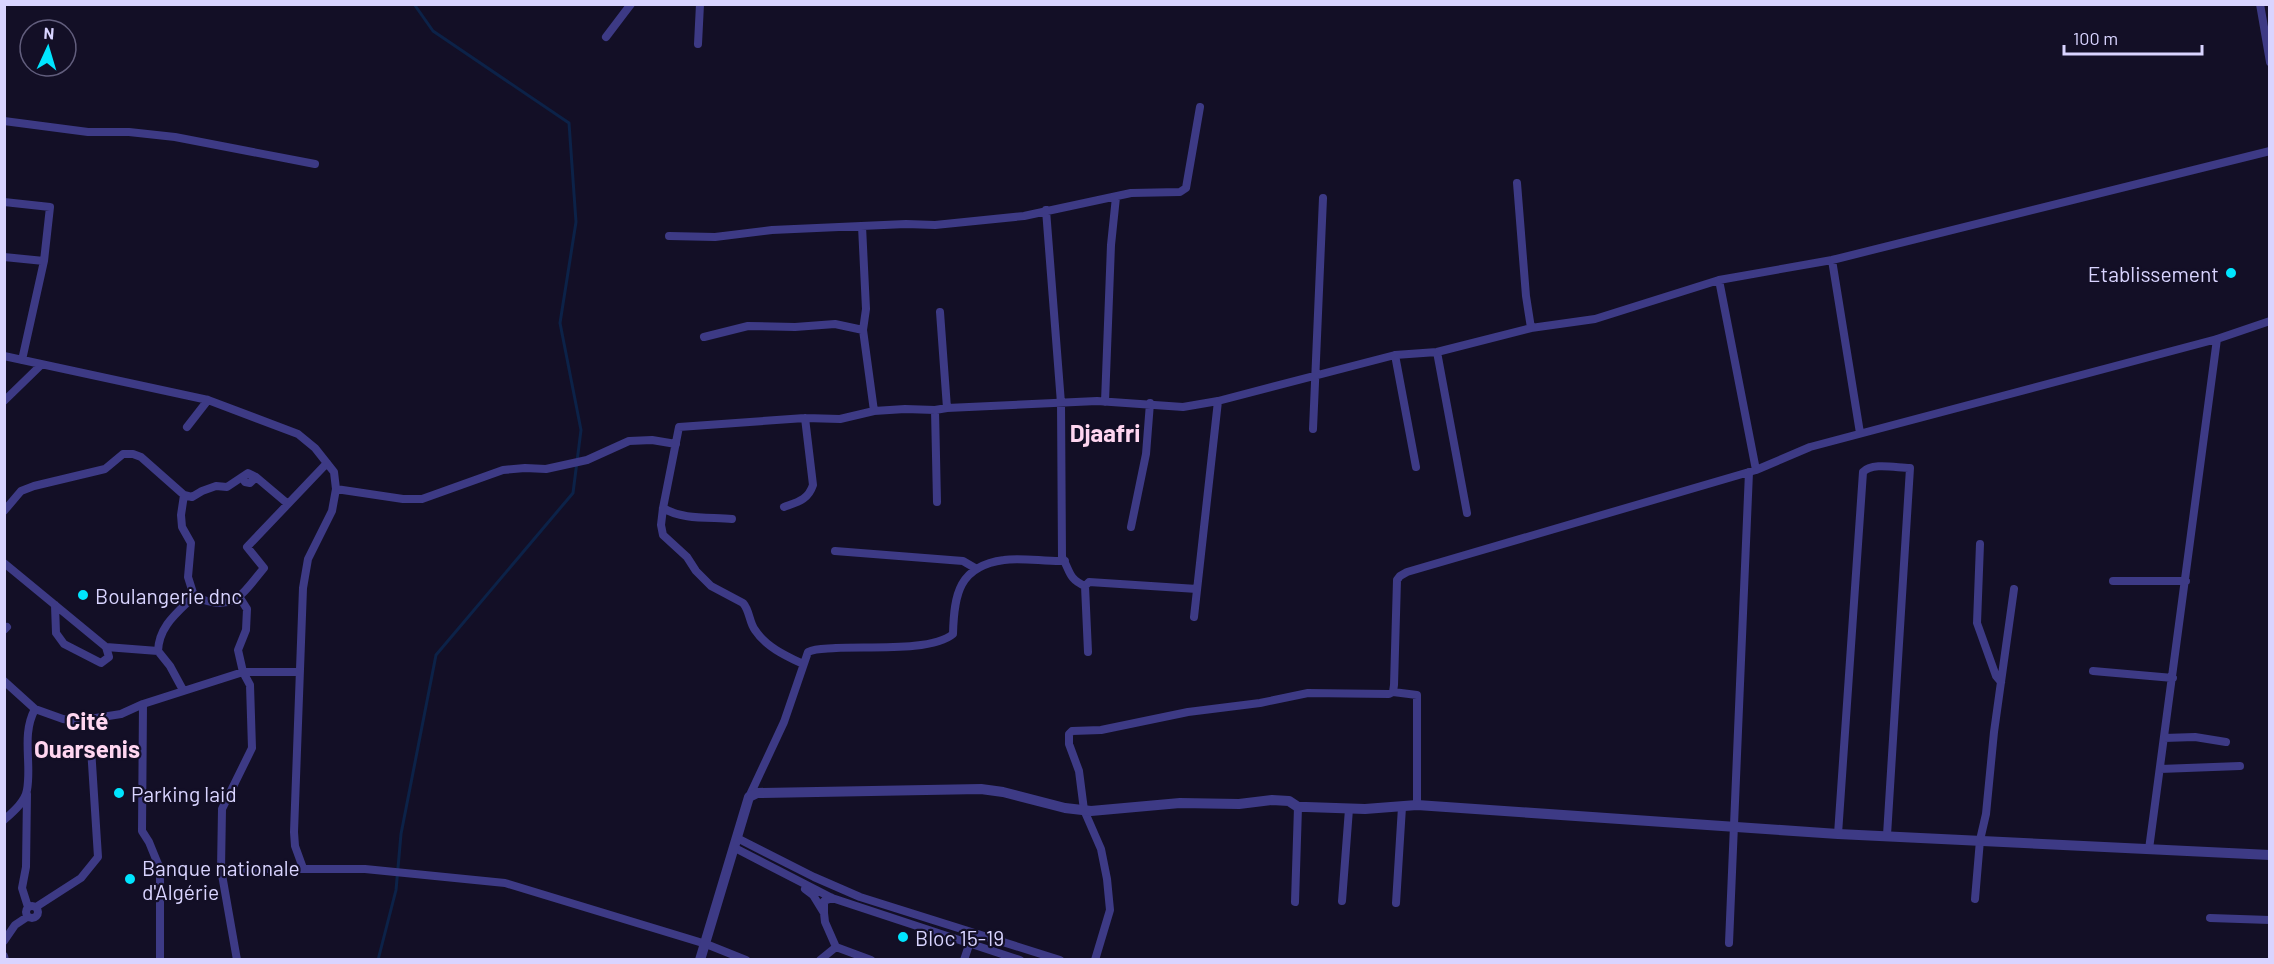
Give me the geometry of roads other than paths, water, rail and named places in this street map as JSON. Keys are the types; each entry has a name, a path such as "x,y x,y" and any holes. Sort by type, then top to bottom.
{"street":[{"path":"606,37 631,4"},
{"path":"698,44 700,4"},
{"path":"2260,4 2270,62"},
{"path":"669,236 715,237 772,230 934,225 1004,219 1131,193 1180,192 1186,188 1200,107"},
{"path":"4,121 88,132 129,132 175,137 315,164"},
{"path":"803,664 782,653 759,635 753,628 743,603 711,586 696,571 687,557 663,536 661,525 663,508 679,427 805,418 840,419 874,411 905,409 935,410 1105,402 1150,403 1184,407 1395,355 1437,352 1531,328 1595,319 1719,280 1832,260 2270,151"},
{"path":"1517,183 1531,328"},
{"path":"1105,402 1111,245 1116,197"},
{"path":"1313,429 1323,198"},
{"path":"4,202 50,207 44,261 22,360"},
{"path":"1046,210 1061,404 1062,557 1068,573 1085,586"},
{"path":"862,226 866,309 863,330 874,411"},
{"path":"4,257 44,261"},
{"path":"1832,260 1860,433"},
{"path":"1719,280 1752,471 1729,943"},
{"path":"940,312 947,408"},
{"path":"1393,692 1397,580 1400,576 1752,471 1809,447 2217,339 2270,321"},
{"path":"704,337 748,326 795,327 835,324 863,330"},
{"path":"2149,849 2217,339"},
{"path":"1437,352 1467,513"},
{"path":"1395,355 1416,467"},
{"path":"4,356 208,400 298,434 315,448 334,472 336,489 332,511 311,550 305,569 294,837 303,868"},
{"path":"4,401 41,365"},
{"path":"187,427 208,400"},
{"path":"1194,617 1218,400"},
{"path":"1131,526 1146,454 1150,403"},
{"path":"935,410 937,502"},
{"path":"784,507 805,499 810,494 813,485 805,418"},
{"path":"336,489 403,499 422,499 503,470 546,469 588,460 629,441 652,440 676,444"},
{"path":"4,511 21,491 105,469 123,454 141,457 184,495 192,497 216,486 227,487 248,473 288,504"},
{"path":"194,596 222,604 240,598 264,568 247,548 327,463"},
{"path":"1838,834 1863,472 1866,468 1873,467 1910,468 1887,835"},
{"path":"184,495 182,527 191,543 188,577 194,596"},
{"path":"663,508 684,516 732,519"},
{"path":"1980,544 1977,623 1996,676 2001,682"},
{"path":"835,551 963,561 975,568"},
{"path":"700,960 749,797 784,722 808,652 913,646 948,638 953,634 954,605 968,574 975,568 1005,559 1065,561"},
{"path":"4,563 55,605 106,647 109,657 101,663 64,644 56,633 55,605"},
{"path":"2113,581 2186,581"},
{"path":"1085,586 1089,582 1197,589"},
{"path":"1085,586 1088,652"},
{"path":"1975,899 1980,840 1989,791 2014,589"},
{"path":"183,690 170,666 158,651 159,639 162,629 194,596"},
{"path":"237,960 221,869 222,809 252,748 250,685 243,672 238,650 246,630 247,609 240,598"},
{"path":"106,647 158,651"},
{"path":"2093,671 2173,678"},
{"path":"7,688 35,709 63,719 77,721 121,714 183,690 243,672 299,672"},
{"path":"1095,960 1110,910 1101,849 1084,810 1079,771 1069,744 1069,734 1072,731 1101,730 1178,714 1260,703 1308,693 1389,694 1393,692 1417,695 1417,805"},
{"path":"143,704 142,831 160,868 160,960"},
{"path":"32,907 22,888 26,867 27,733 29,720 35,709"},
{"path":"2164,738 2195,737 2226,742"},
{"path":"4,941 15,925 27,917 26,911 81,878 98,857 91,748"},
{"path":"2160,769 2240,766"},
{"path":"749,797 757,793 981,789 1003,792 1065,808 1084,810 1180,803 1239,804 1272,800 1289,801 1298,807 1349,809 1417,805 1838,834 2270,855"},
{"path":"4,820 21,804 27,791"},
{"path":"1295,902 1298,807"},
{"path":"1396,903 1402,807"},
{"path":"1342,902 1349,809"},
{"path":"736,843 813,895 824,913"},
{"path":"736,843 860,897 1060,960"},
{"path":"221,869 365,869 491,880 520,886 706,944 746,960"},
{"path":"787,876 832,898 1020,960"},
{"path":"832,898 825,901 824,913 825,922 836,947 871,960"},
{"path":"2210,918 2270,920"},
{"path":"964,960 970,942"},
{"path":"820,960 836,947"}],"waterway":[{"path":"378,960 396,890 401,834 436,655 573,493 581,430 560,323 576,222 569,123 433,31 414,4"}],"place":[{"name":"Etablissement","path":"2231,273"},
{"name":"Boulangerie dnc","path":"83,595"},
{"name":"Parking laid","path":"119,793"},
{"name":"Banque nationale d'Algérie","path":"130,879"},
{"name":"Bloc 15-19","path":"903,937"}],"district":[{"name":"Djaafri","path":"1105,432"},
{"name":"Cité Ouarsenis","path":"87,734"}]}
